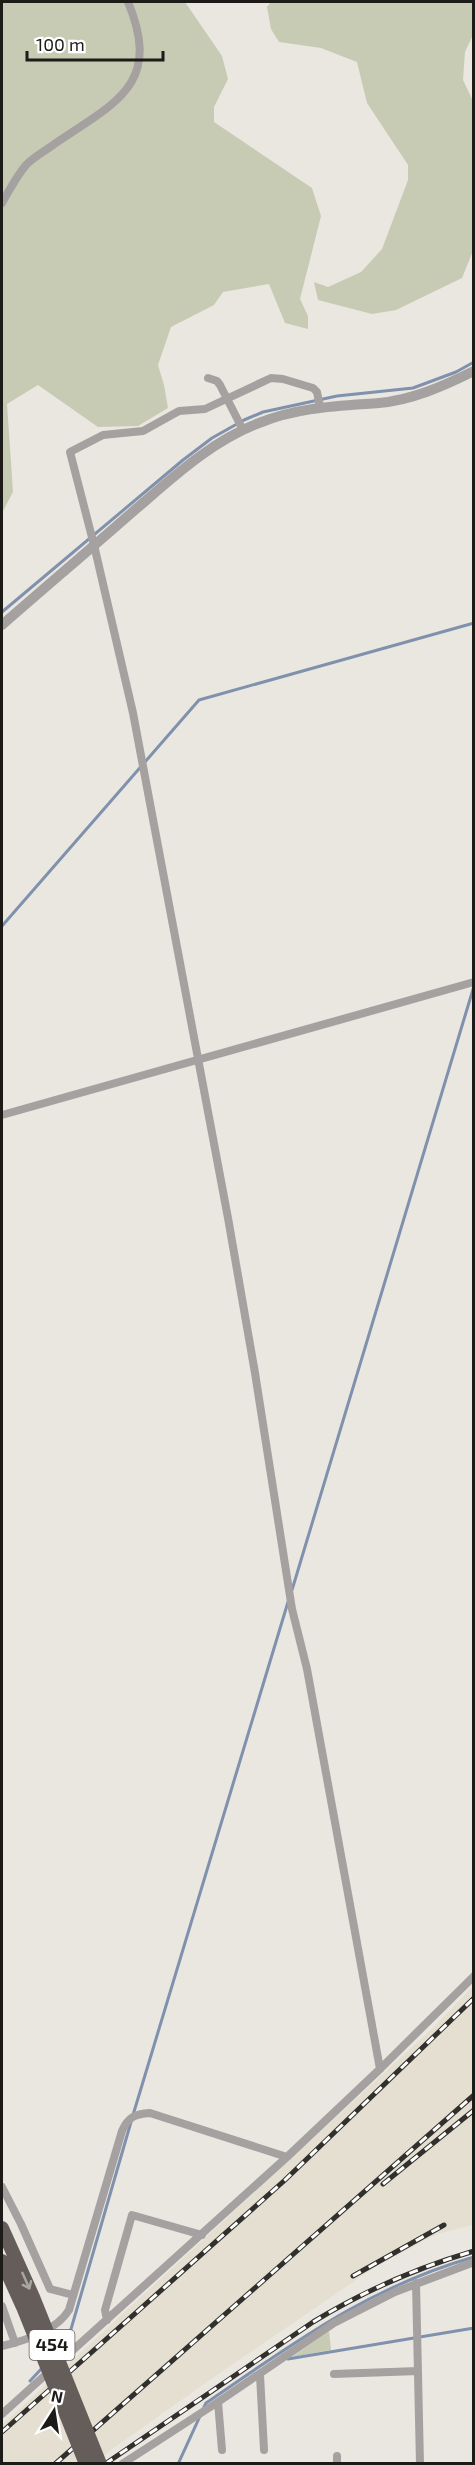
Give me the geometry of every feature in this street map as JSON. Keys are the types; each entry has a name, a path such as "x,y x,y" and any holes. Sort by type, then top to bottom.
{"highway":[{"name":"454","path":"2,2228 33,2297 100,2463"},
{"name":"454","path":"2,2261 86,2463"}],"street":[{"path":"2,203 27,164 108,107 125,93 136,77 141,50 139,33 128,2"},
{"path":"2,625 191,464 212,448 243,430 278,416 320,406 380,402 422,394 474,371"},
{"path":"208,378 217,381 243,430"},
{"path":"320,406 317,393 313,388 283,379 271,378 201,410 179,411 143,431 103,435 70,452 133,712 255,1373 292,1609 307,1669 380,2069"},
{"path":"2,1115 474,982"},
{"path":"2,2414 287,2157 474,1976"},
{"path":"2,2346 15,2343 63,2319 69,2310 127,2120 137,2114 150,2113 287,2157"},
{"path":"2,2187 50,2289 73,2295"},
{"path":"107,2320 105,2310 132,2215 202,2235"},
{"path":"122,2463 218,2402 334,2323 368,2304 416,2283 474,2262"},
{"path":"416,2283 420,2463"},
{"path":"2,2306 15,2343"},
{"path":"334,2374 418,2371"},
{"path":"260,2374 264,2450"},
{"path":"218,2402 222,2450"}],"shaded area":[{"path":"473,1986 473,2225 437,2234 378,2265 217,2375 95,2463 2,2464 2,2425 434,2027"}],"green space":[{"path":"2,2 185,2 222,56 228,79 214,107 214,122 312,188 321,216 300,299 308,316 308,329 285,323 269,284 223,292 214,305 171,327 158,365 168,408 138,426 98,427 38,385 7,404 13,492 2,513"},
{"path":"271,2 473,2 473,35 465,52 463,80 473,101 473,251 462,278 396,310 372,314 318,300 314,282 328,287 361,272 382,249 408,180 408,165 367,103 357,62 321,48 279,42 271,29 267,7"},
{"path":"329,2331 331,2350 292,2357"}],"waterway":[{"path":"2,612 183,460 212,438 244,420 263,412 337,396 413,388 456,372 474,362"},
{"path":"2,926 199,700 474,623"},
{"path":"292,1590 474,986"},
{"path":"133,2115 288,1602"},
{"path":"59,2351 67,2343 131,2122"},
{"path":"204,2407 206,2403 302,2338 366,2301 436,2269 474,2257"},
{"path":"288,2359 474,2328"},
{"path":"30,2381 43,2367"},
{"path":"178,2464 200,2416"}],"railway":[{"path":"2,2432 285,2180 474,1998"},
{"path":"55,2464 474,2095"},
{"path":"383,2184 474,2110"},
{"path":"353,2276 444,2225"},
{"path":"105,2464 332,2311 371,2290 411,2273 474,2251"}]}
